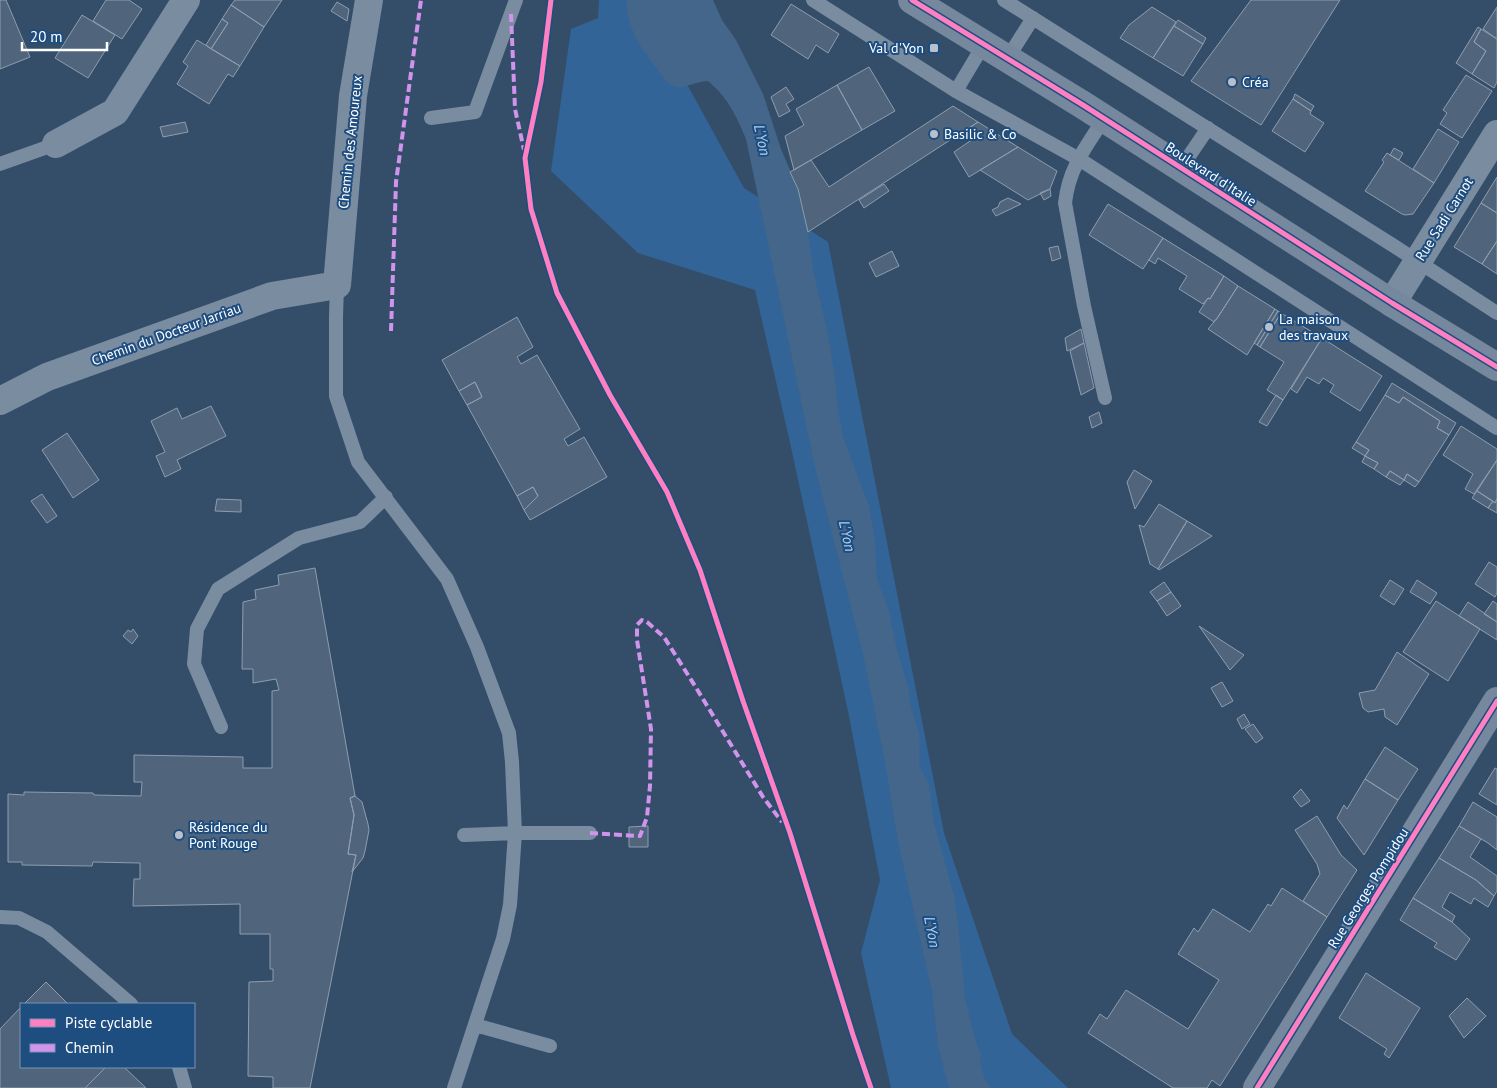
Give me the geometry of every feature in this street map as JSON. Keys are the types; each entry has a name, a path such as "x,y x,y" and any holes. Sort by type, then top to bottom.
{"main road":[{"name":"Boulevard d'Italie","path":"912,0 1104,119 1392,303 1497,367"},
{"name":"Rue Georges Pompidou","path":"1257,1088 1497,701"}],"street":[{"path":"56,144 115,112 186,0"},
{"name":"Chemin des Amoureux","path":"338,285 353,96 369,0"},
{"name":"Rue Sadi Carnot","path":"1392,303 1497,134"},
{"name":"Chemin du Docteur Jarriau","path":"0,401 47,377 272,296 338,285"}],"lane":[{"path":"431,118 475,112 516,0"},
{"path":"813,0 956,91 1078,159 1497,428"},
{"path":"1004,0 1418,261 1497,313"},
{"path":"1007,59 1033,18"},
{"path":"956,91 984,44"},
{"path":"1104,119 1078,159 1071,174 1065,203 1084,306 1105,398"},
{"path":"1181,168 1208,128"},
{"path":"0,164 56,144"},
{"path":"338,285 336,396 358,462 447,579 477,647 509,732 515,833 510,905 503,939 454,1088"},
{"path":"222,727 194,664 197,629 218,589 298,538 360,522 386,497"},
{"path":"464,835 590,833"},
{"path":"0,917 20,918 47,932 130,1003"},
{"path":"476,1025 550,1046"},
{"path":"180,1068 185,1088"}],"shaded area":[{"path":"599,0 653,0 666,46 744,188 828,242 944,833 1012,1034 1068,1088 891,1088 861,953 880,880 849,716 755,290 638,253 551,171 571,29 598,18"}],"water":[{"name":"L'Yon","path":"626,0 713,0 722,20 736,40 763,94 781,149 798,189 828,335 843,437 869,506 875,540 877,579 889,611 897,650 908,686 911,708 920,736 919,765 929,784 934,823 954,895 965,998 981,1055 980,1062 983,1073 991,1088 949,1088 938,1046 932,991 898,842 886,767 863,654 815,467 746,139 731,107 708,81 682,87 673,86 668,83 646,55 634,35 627,13"}],"building":[{"path":"0,0 6,0 30,57 0,69"},
{"path":"106,0 129,0 142,9 122,39 93,21"},
{"path":"235,0 282,0 264,27 231,5"},
{"path":"1251,0 1340,0 1261,125 1191,81"},
{"path":"337,2 349,9 347,21 331,11"},
{"path":"791,4 839,34 828,53 816,45 808,59 771,35"},
{"path":"231,5 264,27 240,66 211,49 228,23 222,19"},
{"path":"1152,7 1176,22 1153,58 1120,38 1129,25"},
{"path":"1497,7 1497,39 1483,29"},
{"path":"82,15 115,35 88,78 55,58"},
{"path":"222,19 228,23 211,49 206,45"},
{"path":"1178,20 1206,38 1203,44 1174,26"},
{"path":"1174,26 1203,44 1183,76 1153,58"},
{"path":"1478,27 1481,29 1474,42 1486,51 1472,74 1456,63"},
{"path":"1481,29 1497,39 1497,82 1494,88 1472,74 1486,51 1474,42"},
{"path":"197,40 240,66 233,77 228,74 209,104 177,84 188,66 183,62"},
{"path":"869,67 895,111 862,130 837,85"},
{"path":"1466,75 1492,91 1462,138 1440,124 1447,113 1443,110"},
{"path":"837,85 862,130 794,170 785,136 804,125 796,109"},
{"path":"786,87 794,99 786,104 790,111 779,117 771,97"},
{"path":"1295,94 1314,106 1311,111 1293,99"},
{"path":"1293,99 1311,111 1310,114 1324,123 1305,152 1272,131"},
{"path":"953,106 978,122 808,232 798,189 790,172 811,160 829,187"},
{"path":"185,122 188,132 163,137 160,127"},
{"path":"978,122 1018,147 969,177 954,152 973,139 966,130"},
{"path":"1438,129 1459,142 1434,183 1413,169"},
{"path":"1018,147 1057,171 1050,189 1028,200 980,170"},
{"path":"1394,148 1403,153 1399,160 1390,155"},
{"path":"1387,153 1434,183 1413,214 1402,214 1365,191 1384,162 1382,160"},
{"path":"1497,177 1497,213 1481,203"},
{"path":"884,184 889,191 864,208 859,200"},
{"path":"1050,189 1051,196 1044,200 1040,193"},
{"path":"1008,198 1021,204 996,216 992,210 998,207 1000,202"},
{"path":"1481,203 1497,213 1497,241 1482,264 1454,247"},
{"path":"1108,204 1163,238 1143,269 1089,235"},
{"path":"1163,238 1224,276 1210,299 1208,298 1203,304 1179,289 1187,276 1158,258 1155,264 1149,260"},
{"path":"1497,241 1497,274 1482,264"},
{"path":"1058,246 1061,258 1052,261 1049,248"},
{"path":"892,251 899,266 876,277 869,263"},
{"path":"1224,276 1238,286 1214,322 1199,312 1208,298 1210,299"},
{"path":"1238,286 1275,309 1247,355 1208,329"},
{"path":"1275,309 1278,311 1257,345 1254,343"},
{"path":"1278,311 1281,313 1260,347 1257,345"},
{"path":"1281,313 1322,338 1283,400 1267,390 1284,362 1260,347"},
{"path":"517,317 533,347 517,357 521,364 537,355 580,429 564,439 568,446 584,437 607,477 530,520 524,510 538,496 533,487 517,496 467,405 482,397 475,382 459,391 442,360"},
{"path":"1081,329 1084,343 1067,351 1065,338"},
{"path":"1322,338 1382,376 1360,411 1330,392 1334,385 1323,378 1319,384 1307,377 1297,393 1291,389"},
{"path":"1084,343 1094,388 1081,395 1070,351"},
{"path":"475,382 482,397 467,405 459,391"},
{"path":"1392,383 1456,423 1449,435 1437,428 1440,421 1403,397 1399,403 1385,395"},
{"path":"1276,395 1283,400 1267,426 1259,422"},
{"path":"1385,395 1399,403 1403,397 1440,421 1437,428 1449,435 1419,482 1407,474 1404,480 1390,471 1386,477 1374,469 1378,463 1365,456 1369,450 1356,442"},
{"path":"211,406 226,436 177,460 181,469 165,477 156,456 165,452 151,421 177,408 182,419"},
{"path":"1099,412 1102,423 1092,428 1089,417"},
{"path":"1461,426 1497,449 1497,460 1474,494 1465,489 1473,474 1443,455"},
{"path":"67,433 99,480 73,498 42,450"},
{"path":"1356,442 1369,450 1365,456 1352,448"},
{"path":"1365,456 1378,463 1374,469 1362,462"},
{"path":"1497,460 1497,499 1495,503 1477,491"},
{"path":"1134,470 1152,481 1135,509 1127,482"},
{"path":"1390,471 1404,480 1400,485 1386,477"},
{"path":"1407,474 1419,482 1415,487 1404,480"},
{"path":"533,487 538,496 524,510 517,496"},
{"path":"1477,491 1493,501 1488,508 1472,498"},
{"path":"42,494 57,516 47,523 31,501"},
{"path":"217,499 241,500 241,512 215,511"},
{"path":"1497,499 1497,513 1488,508"},
{"path":"1159,504 1187,521 1158,569 1150,564 1139,525 1144,527"},
{"path":"1187,521 1212,536 1159,570 1158,569"},
{"path":"1489,562 1497,567 1497,593 1495,597 1475,584"},
{"name":"Résidence du Pont Rouge","path":"315,568 355,796 350,798 354,815 348,854 356,855 310,1088 273,1088 273,1077 248,1076 249,982 273,981 273,969 270,969 270,934 240,934 240,904 133,906 134,879 140,879 140,863 93,862 92,866 22,865 22,862 8,862 8,794 24,795 24,792 93,793 94,795 141,796 142,782 134,782 134,755 243,757 243,768 272,768 272,691 279,690 276,679 253,683 253,669 242,669 243,602 256,599 255,590 279,585 278,575"},
{"path":"1390,580 1404,589 1394,605 1380,596"},
{"path":"1417,580 1437,593 1430,604 1410,592"},
{"path":"1164,582 1171,592 1157,601 1150,592"},
{"path":"1171,592 1181,606 1167,616 1157,601"},
{"path":"1436,601 1480,629 1448,681 1403,652"},
{"path":"1493,601 1497,604 1497,622 1484,614"},
{"path":"1468,602 1497,622 1497,640 1459,616"},
{"path":"1199,626 1244,655 1230,670"},
{"path":"133,629 138,636 132,644 123,636 128,630 131,632"},
{"path":"1397,652 1429,674 1397,725 1385,717 1384,709 1368,712 1363,708 1359,693 1375,690"},
{"path":"1222,682 1233,701 1222,707 1211,688"},
{"path":"1244,714 1250,724 1242,729 1237,719"},
{"path":"1253,724 1263,738 1256,743 1245,729"},
{"path":"1385,747 1418,769 1398,800 1365,779"},
{"path":"1495,768 1497,769 1497,805 1479,794"},
{"path":"1365,779 1398,800 1364,855 1337,818 1344,805 1347,809"},
{"path":"1301,789 1310,801 1301,807 1293,797"},
{"path":"355,796 362,802 369,830 363,858 352,872 356,855 348,854 354,815 350,798"},
{"path":"1473,802 1497,817 1497,850 1459,826"},
{"path":"1317,816 1341,855 1357,870 1327,917 1303,901 1320,874 1317,864 1295,830"},
{"path":"648,826 648,847 629,847 629,827"},
{"path":"1459,826 1481,839 1470,857 1497,876 1497,891 1494,896 1476,880 1439,858"},
{"path":"1439,858 1476,880 1494,896 1488,907 1474,898 1471,904 1450,892 1442,907 1455,916 1452,922 1413,898"},
{"path":"1282,888 1327,917 1220,1086 1212,1080 1207,1088 1173,1088 1088,1033 1100,1014 1107,1019 1126,990 1188,1029 1219,980 1178,954 1194,928 1198,932 1213,909 1250,932 1268,904 1271,906"},
{"path":"1413,898 1452,922 1470,939 1456,960 1434,947 1437,943 1400,920"},
{"path":"1366,973 1420,1008 1389,1058 1384,1054 1387,1049 1339,1018"},
{"path":"46,982 67,1003 25,1003"},
{"path":"1467,998 1486,1016 1464,1038 1449,1016"},
{"path":"20,1008 20,1068 105,1068 85,1088 0,1088 0,1029"},
{"path":"105,1068 125,1068 146,1088 85,1088"}],"marked path":[{"path":"391,331 396,182 421,0"},
{"path":"511,14 515,109 524,150"},
{"path":"590,833 640,836 647,817 650,786 651,729 637,640 637,625 642,620 664,637 763,797 782,822"}],"cycle path":[{"path":"551,0 541,82 525,158 531,209 557,293 610,395 667,492 700,570 743,701 790,833 871,1088"},
{"path":"912,0 1083,105 1392,303 1497,367"},
{"path":"1257,1088 1497,701"}],"place":[{"name":"Val d'Yon","path":"934,48"},
{"name":"Créa","path":"1232,82"},
{"name":"Basilic & Co","path":"934,134"},
{"name":"La maison des travaux","path":"1269,327"},
{"name":"Résidence du Pont Rouge","path":"179,835"}]}
